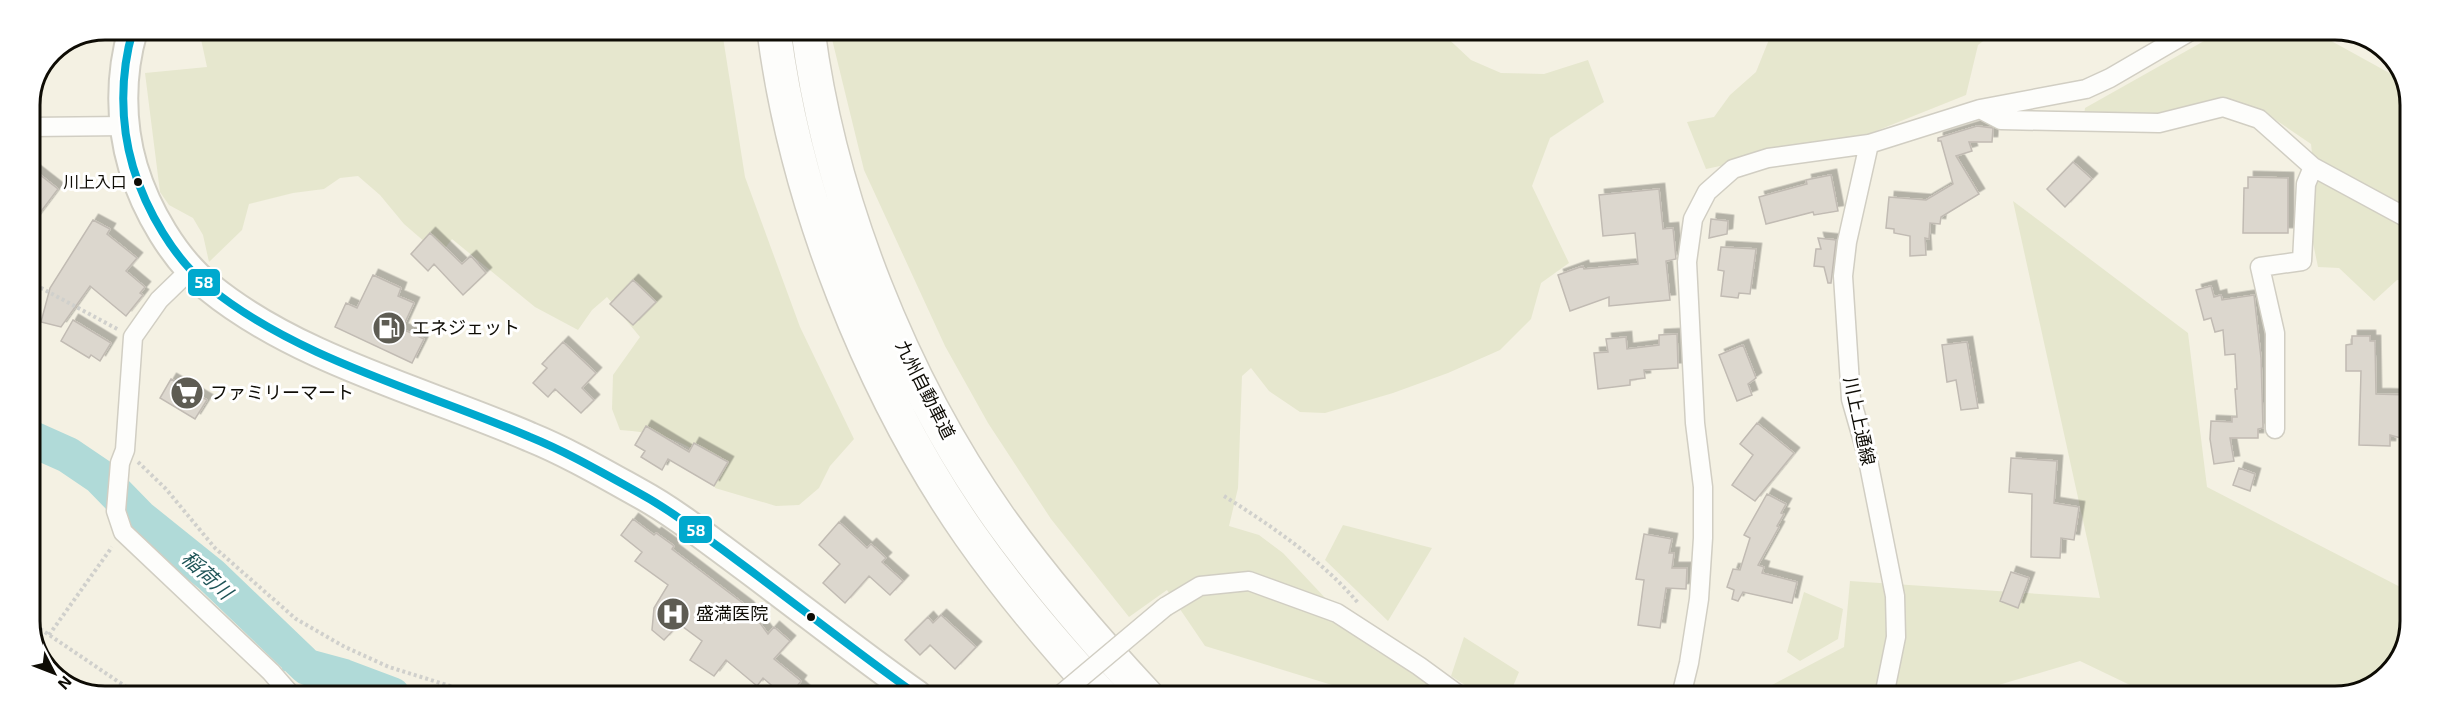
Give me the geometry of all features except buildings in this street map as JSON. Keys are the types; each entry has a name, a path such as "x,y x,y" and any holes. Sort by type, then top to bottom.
{"highway":[{"name":"九州自動車道","path":"776,40 793,132 815,213 862,340 896,411 929,470 969,533 1013,594 1093,686"},
{"name":"九州自動車道","path":"810,40 825,124 848,205 868,264 926,397 956,452 1004,525 1085,629 1138,686"}],"main road":[{"path":"130,40 126,52 123,102 128,148 138,184 153,217 190,270 216,293 273,330 320,353 532,438 642,494 705,537 905,686"}],"street":[{"path":"1683,686 1699,599 1703,538 1703,487 1695,423 1687,262 1694,219 1707,192 1733,169 1768,158 1869,144 1980,109 2086,89 2110,78 2175,40"},
{"path":"1980,109 2001,120 2159,123 2223,107 2259,119 2313,166 2399,214"},
{"path":"40,127 125,126"},
{"name":"川上上通線","path":"1869,144 1846,242 1843,276 1851,399 1867,455 1895,596 1896,637 1886,686"},
{"path":"2275,429 2275,333 2260,267 2302,261 2306,184 2313,166"},
{"path":"190,270 159,300 133,337 116,511 123,532 283,686"},
{"path":"1071,686 1165,607 1200,586 1249,581 1337,613 1446,686"}],"path":[{"path":"40,288 133,337"},
{"path":"122,457 166,489 214,548 296,619 345,647 388,667 449,686"},
{"path":"1224,496 1274,528 1343,586 1366,612"},
{"path":"49,635 123,532"},
{"path":"41,630 125,686"}],"green space":[{"path":"201,40 723,40 745,177 800,327 854,439 830,466 819,488 799,505 776,506 715,488 710,465 692,449 669,438 620,430 612,409 613,375 640,337 607,297 592,310 578,330 535,307 452,239 440,255 404,224 380,195 358,176 340,178 324,189 293,193 249,204 242,230 209,262 203,235 193,218 169,205 160,192 145,73 207,67"},
{"path":"832,40 1450,40 1471,60 1501,73 1544,74 1588,60 1604,102 1550,138 1532,186 1569,263 1541,283 1531,319 1500,350 1448,373 1393,393 1325,413 1300,412 1269,391 1251,368 1242,376 1238,488 1229,526 1259,535 1283,553 1373,649 1435,686 1333,686 1205,646 1167,590 1129,617 1051,519 988,423 945,346 864,170"},
{"path":"1769,40 1985,40 1978,45 1966,95 1866,135 1706,169 1687,122 1714,117 1730,95 1756,72"},
{"path":"2206,40 2330,40 2392,74 2395,80 2399,101 2399,280 2374,301 2339,268 2318,267 2308,219 2313,163 2311,144 2273,118 2229,102 2159,118 2084,115 2085,108"},
{"path":"2013,201 2188,333 2207,487 2400,587 2399,630 2389,658 2367,678 2343,686 2132,686 2080,661 1995,686 1770,686 1844,647 1850,581 2100,598"},
{"path":"1343,525 1432,548 1388,621 1325,560"},
{"path":"1804,592 1843,609 1838,639 1800,661 1787,652"},
{"path":"1464,637 1519,672 1513,686 1466,686 1451,676"}],"waterway":[{"name":"稲荷川","path":"41,443 68,455 99,476 140,518 211,575 307,667 368,686"},
{"path":"285,668 288,649"}],"transit line":[{"name":"58","path":"131,40 123,98 126,133 133,167 145,200 163,233 184,262 209,287 244,312 322,354 544,443 651,500 700,533 904,686"}],"place":[{"name":"川上入口","path":"138,182"},
{"name":"エネジェット","path":"389,328"},
{"name":"ファミリーマート","path":"187,393"},
{"name":"盛満医院","path":"673,614"}]}
